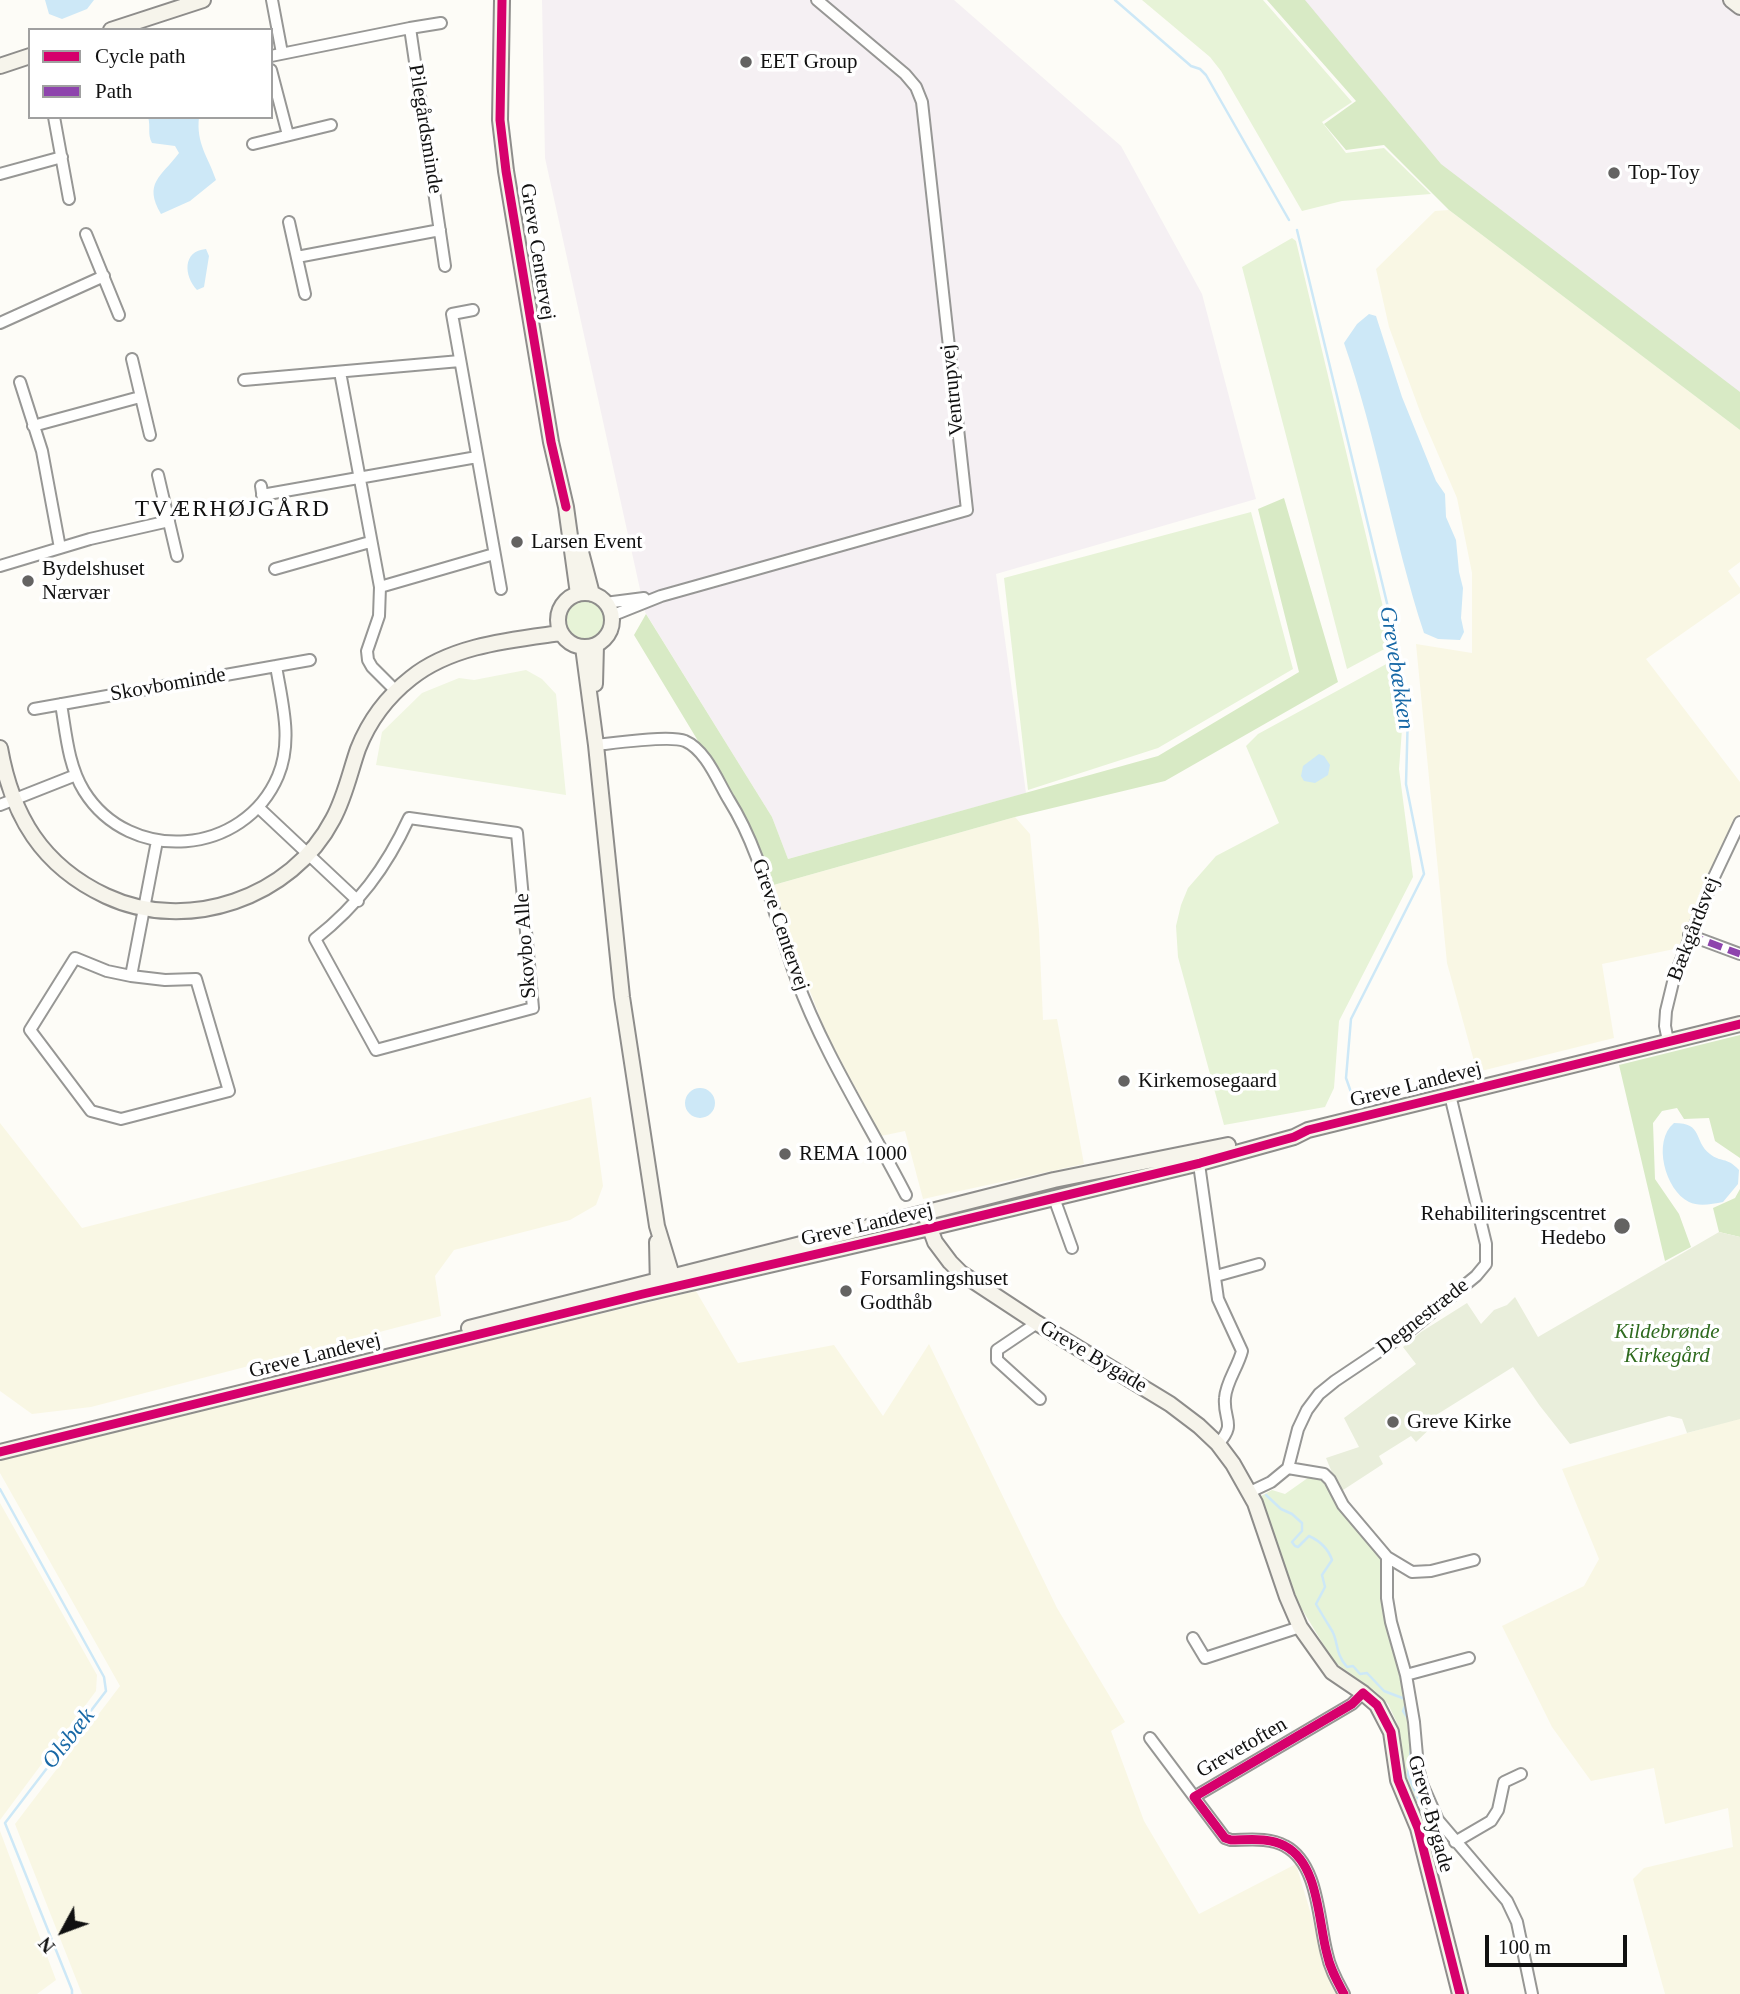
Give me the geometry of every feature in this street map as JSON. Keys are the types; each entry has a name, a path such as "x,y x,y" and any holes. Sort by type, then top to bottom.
{"street":[{"path":"117,28 203,0"},
{"path":"272,0 277,54 442,23"},
{"name":"Greve Centervej","path":"502,0 500,120 506,171 551,442 566,507 581,549 585,594"},
{"name":"Ventrupvej","path":"608,610 967,510 922,102 916,87 905,74 817,0"},
{"path":"1731,0 1740,7"},
{"name":"Pilegårdsminde","path":"410,28 445,266"},
{"path":"0,66 28,57"},
{"path":"273,78 288,135"},
{"path":"54,119 69,199"},
{"path":"253,144 331,125"},
{"path":"0,174 61,157"},
{"path":"289,222 305,294"},
{"path":"297,257 440,230"},
{"path":"86,234 119,315"},
{"path":"0,323 104,276"},
{"path":"473,310 452,314 501,589"},
{"path":"132,359 150,435"},
{"path":"244,380 460,361"},
{"path":"340,372 380,587 379,616 367,651 368,660 396,691"},
{"path":"20,382 48,478 60,548"},
{"path":"33,426 140,397"},
{"path":"262,496 477,457"},
{"path":"158,475 177,556"},
{"path":"0,566 169,520"},
{"path":"276,570 370,542"},
{"path":"380,587 494,554"},
{"path":"585,594 608,610 608,633 589,646 567,640 560,626 564,603 585,594"},
{"path":"0,748 6,802 44,850 65,871 89,888 144,908 174,911 204,909 261,891 286,874 308,854 321,838 341,803 366,731 383,705 412,677 446,657 560,626"},
{"path":"589,646 593,724 622,998 666,1283"},
{"name":"Skovbominde","path":"34,709 310,660"},
{"path":"61,704 76,775 95,806 123,829 157,841 179,843 212,837 242,822 258,807 278,775 285,747 285,718 276,666"},
{"name":"Greve Centervej","path":"596,745 671,740 685,741 700,752 737,812 755,851 796,978 819,1032 906,1195"},
{"path":"6,802 76,775"},
{"path":"258,807 358,901"},
{"name":"Skovbo Alle","path":"409,818 517,833 533,1007 376,1050 315,939 358,901 390,857 409,818"},
{"name":"Bækgårdsvej","path":"1668,1041 1666,1011 1674,978 1689,935 1740,822"},
{"path":"131,976 157,841"},
{"path":"1689,935 1740,954"},
{"path":"75,958 107,971 131,976 165,980 196,979 229,1091 121,1119 91,1111 30,1030 75,958"},
{"name":"Greve Landevej","path":"666,1283 930,1228 1054,1198 1293,1131 1308,1130 1740,1024"},
{"name":"Degnestræde","path":"1288,1468 1298,1429 1319,1394 1408,1332 1476,1276 1486,1264 1486,1244 1450,1095"},
{"path":"1198,1157 1218,1299 1242,1350 1225,1392 1224,1402 1230,1427 1228,1434 1218,1444"},
{"name":"Greve Landevej","path":"0,1452 306,1376 1054,1180 1198,1157"},
{"path":"1054,1198 1072,1248"},
{"name":"Greve Bygade","path":"924,1213 935,1242 955,1267 1037,1323 1170,1404 1218,1444 1233,1464 1250,1492 1300,1627 1332,1672 1377,1705 1391,1732 1397,1777 1418,1828 1460,1994"},
{"path":"1216,1276 1259,1264"},
{"path":"1037,1323 997,1350 998,1360 1040,1399"},
{"path":"1250,1492 1271,1482 1288,1468 1315,1471 1330,1480 1343,1505 1387,1557 1412,1572 1431,1571 1474,1560"},
{"path":"1387,1557 1387,1598 1406,1675 1422,1784 1438,1820 1507,1901 1517,1922 1532,1994"},
{"path":"1193,1638 1205,1658 1300,1627"},
{"path":"1406,1675 1469,1658"},
{"name":"Grevetoften","path":"1194,1797 1347,1706 1363,1693"},
{"name":"Grevetoften","path":"1150,1738 1225,1838 1273,1841 1285,1846 1302,1860 1314,1889 1326,1953 1344,1994"},
{"path":"1455,1842 1491,1821 1498,1810 1504,1782 1521,1774"},
{"path":"1418,1828 1438,1820"}],"shaded area":[{"path":"542,0 954,0 1121,146 1202,294 1256,499 996,574 1026,793 788,859 772,817 645,612 545,158"},
{"path":"1267,0 1740,0 1740,412 1420,172"},
{"path":"1449,210 1740,430 1740,562 1728,571 1740,588 1740,593 1646,659 1740,782 1740,813 1684,947 1602,964 1614,1038 1477,1072 1447,963 1416,644 1472,653 1472,573 1457,498 1422,417 1389,327 1376,269 1435,211"},
{"path":"1015,817 1030,834 1039,930 1043,1020 1057,1019 1084,1164 923,1199 905,1131 881,1136 826,1033 770,886"},
{"path":"591,1097 603,1186 596,1205 570,1220 454,1250 435,1276 441,1316 91,1407 32,1414 0,1391 0,1123 82,1228"},
{"path":"696,1291 738,1363 834,1345 883,1416 929,1344 1057,1608 1125,1722 1111,1731 1144,1821 1199,1914 1296,1864 1327,1968 1340,1994 82,1994 15,1824 120,1686 0,1473 0,1458"},
{"path":"1740,1418 1740,1994 1665,1994 1633,1879 1644,1868 1733,1847 1728,1808 1665,1824 1654,1768 1591,1781 1552,1727 1502,1626 1584,1586 1599,1559 1562,1469"},
{"path":"0,1503 97,1675 96,1691 0,1820"},
{"path":"0,1831 56,1980 37,1994 0,1994"}],"green space":[{"path":"1142,0 1263,0 1352,102 1322,122 1346,153 1384,148 1431,194 1342,201 1302,211 1221,71 1210,57"},
{"path":"1267,0 1305,0 1441,164 1740,392 1740,430 1449,210 1384,145 1346,150 1324,124 1356,101"},
{"path":"1292,238 1296,241 1392,645 1347,669 1242,267"},
{"path":"1284,498 1338,682 1165,781 1015,817 770,886 744,817 634,635 646,614 772,817 788,859 1158,756 1299,672 1258,509"},
{"path":"1251,512 1293,669 1158,748 1028,790 1004,578"},
{"path":"584,595 601,602 608,619 601,636 584,643 567,636 560,619 567,602"},
{"path":"1390,662 1403,716 1399,769 1413,877 1339,1021 1334,1088 1325,1107 1224,1125 1178,957 1176,926 1181,905 1188,888 1216,856 1279,823 1246,746 1258,734"},
{"path":"526,670 542,679 556,694 566,795 376,765 382,732 422,693 459,678 474,680"},
{"path":"1740,1035 1740,1158 1715,1141 1709,1118 1684,1119 1677,1108 1662,1111 1653,1123 1655,1179 1679,1214 1691,1247 1665,1261 1619,1065"},
{"path":"1740,1189 1740,1237 1719,1232 1713,1208 1735,1198"},
{"name":"Kildebrønde Kirkegård","path":"1719,1232 1740,1237 1740,1419 1687,1433 1682,1419 1669,1416 1570,1444 1513,1367 1433,1417 1437,1422 1416,1442 1411,1436 1379,1456 1383,1464 1340,1492 1326,1458 1359,1447 1344,1418 1416,1364 1403,1347 1421,1332 1467,1303 1481,1324 1494,1310 1507,1305 1515,1297 1538,1337"},
{"path":"1312,1475 1322,1477 1342,1512 1384,1558 1389,1628 1429,1809 1422,1812 1403,1772 1401,1739 1388,1704 1375,1691 1334,1662 1297,1601 1261,1496 1272,1490 1285,1494"}],"water":[{"path":"45,0 94,0 87,9 62,19 49,14"},
{"path":"148,119 199,119 199,135 216,180 190,201 161,214 154,187 179,153 175,146 152,143"},
{"path":"206,249 209,256 204,287 197,290 188,271 189,259 198,251"},
{"path":"1369,314 1376,316 1402,397 1436,481 1445,494 1446,517 1456,540 1463,588 1461,618 1464,632 1460,640 1438,639 1424,633 1413,597 1366,415 1344,343 1357,324"},
{"path":"1319,754 1324,756 1330,765 1328,775 1315,783 1304,781 1301,776 1303,766"},
{"path":"700,1088 711,1092 715,1103 711,1114 700,1118 689,1114 685,1103 689,1092"},
{"path":"1674,1123 1690,1126 1710,1154 1731,1163 1739,1170 1738,1184 1723,1202 1693,1204 1673,1187 1664,1165 1663,1153 1667,1131"}],"waterway":[{"name":"Grevebækken","path":"1115,0 1191,66 1206,75 1289,220"},
{"name":"Grevebækken","path":"1297,230 1393,628 1408,712 1406,784 1424,874 1351,1019 1346,1078 1352,1095"},
{"name":"Olsbæk","path":"0,1489 104,1677 106,1691 5,1823 72,1994"},
{"path":"1266,1495 1302,1523 1302,1531 1292,1542 1295,1546 1298,1547 1309,1536 1323,1545 1332,1560 1322,1575 1325,1587 1316,1604 1333,1633 1343,1662 1347,1667 1353,1666 1360,1674 1367,1673 1384,1691 1405,1699 1403,1711 1409,1720"},
{"path":"1411,1748 1408,1775 1422,1808"}],"marked path":[{"path":"1689,935 1740,954"}],"cycle path":[{"path":"502,0 500,120 506,171 551,442 566,507"},
{"path":"0,1452 643,1294 1200,1163 1294,1137 1308,1130 1740,1024"},
{"path":"1344,1994 1328,1959 1311,1879 1296,1854 1272,1841 1225,1838 1194,1797 1352,1704 1363,1693 1377,1705 1391,1732 1398,1780 1418,1828 1460,1994"}],"place":[{"name":"EET Group","path":"746,62"},
{"name":"Top-Toy","path":"1614,173"},
{"name":"Larsen Event","path":"517,542"},
{"name":"Bydelshuset Nærvær","path":"28,581"},
{"name":"Kirkemosegaard","path":"1124,1081"},
{"name":"REMA 1000","path":"785,1154"},
{"name":"Rehabiliteringscentret Hedebo","path":"1622,1226"},
{"name":"Forsamlingshuset Godthåb","path":"846,1291"},
{"name":"Greve Kirke","path":"1393,1422"}],"district":[{"name":"TVÆRHØJGÅRD","path":"233,510"}]}
